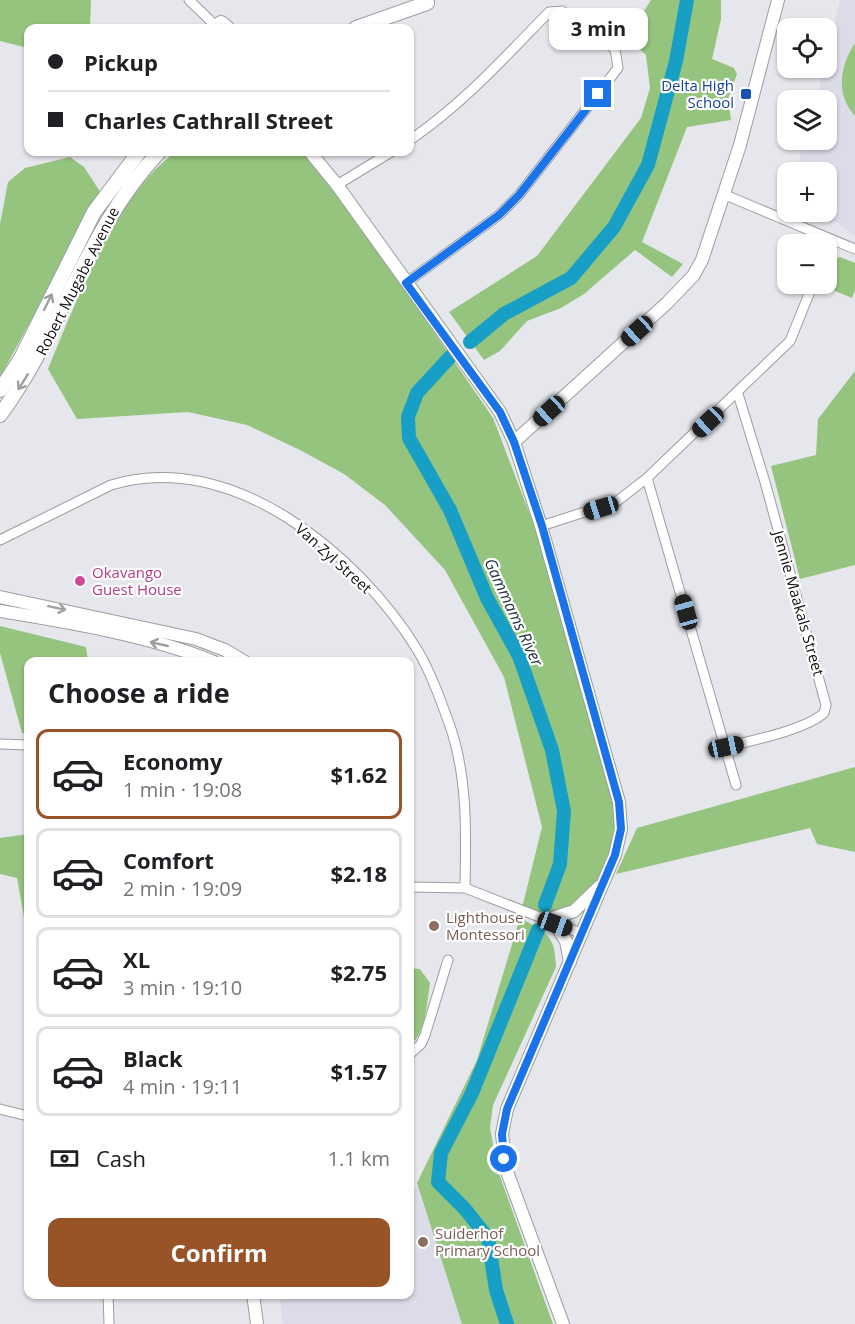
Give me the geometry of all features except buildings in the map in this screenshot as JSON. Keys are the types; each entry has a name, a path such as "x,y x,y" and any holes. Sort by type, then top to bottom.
{"main road":[{"path":"367,24 430,2"},
{"path":"389,24 430,2"},
{"name":"Robert Mugabe Avenue","path":"0,390 20,360 94,212 136,156"},
{"name":"Robert Mugabe Avenue","path":"0,415 30,372 82,267 123,194 156,156"}],"street":[{"path":"189,0 217,24"},
{"path":"197,0 218,24"},
{"path":"514,442 667,303 693,276 702,260 754,98 778,0"},
{"path":"406,283 499,215 519,195 618,68 615,49 562,11 549,12 495,70 444,117 414,137"},
{"path":"314,156 500,412 514,442 542,526 619,802 621,829 606,880 507,1109 502,1134 508,1176 563,1324"},
{"path":"318,156 323,166"},
{"path":"337,185 385,156"},
{"path":"723,194 818,234"},
{"path":"837,242 855,249"},
{"path":"542,526 616,502 647,478 738,394 790,341 809,294"},
{"name":"Jennie Maakals Street","path":"726,747 757,740 813,720 824,713 826,705 765,482 738,394"},
{"name":"Van Zyl Street","path":"0,540 111,484 128,479 169,476 223,487 292,520 318,539 361,579 396,619 419,652 437,693 451,728 463,782 465,888"},
{"path":"647,478 736,785"},
{"path":"0,597 196,639 237,657"},
{"path":"0,611 133,638 202,657"},
{"path":"0,744 24,745"},
{"path":"551,922 574,911 606,880"},
{"path":"414,887 465,888 583,934"},
{"path":"551,922 565,938 570,962"},
{"path":"414,1050 421,1044 425,1035 447,960"},
{"path":"0,1109 24,1115"},
{"path":"108,1299 110,1324"},
{"path":"254,1299 257,1324"}],"shaded area":[{"path":"840,0 855,0 855,236 835,222 837,162 798,162 802,150 837,150 837,90 818,90 822,78 837,78 836,18"},
{"name":"Suiderhof Primary School","path":"418,1187 462,1324 283,1324 280,1299 414,1299 414,1188"}],"green space":[{"path":"0,0 91,0 90,24 24,24 24,47 0,41"},
{"path":"651,0 721,0 721,19 712,59 734,68 737,74 728,99 731,120 687,127 642,242 683,264 672,277 635,250 584,294 561,308 527,321 500,351 484,360 449,312 537,256 641,118 650,88 646,55 627,38"},
{"path":"855,43 855,116 844,99 842,80 846,61"},
{"path":"171,156 309,156 337,185 403,287 493,418 535,528 614,807 614,831 605,870 593,892 578,907 547,920 522,908 542,827 504,677 445,570 385,505 344,474 247,425 188,412 77,419 48,369 100,251 135,194 155,170"},
{"path":"70,157 84,167 101,193 0,377 0,224 8,182 25,168"},
{"path":"840,257 855,263 855,290 852,298 837,292 837,258"},
{"path":"855,371 855,565 800,579 771,466 816,455 818,419"},
{"path":"0,626 86,647 87,657 24,657 24,733 22,733 0,653"},
{"path":"855,767 855,852 817,844 810,828 616,874 637,828"},
{"path":"24,835 24,917 17,878 0,874 0,838"},
{"path":"520,918 548,936 554,948 556,967 493,1105 490,1128 498,1171 553,1324 462,1324 417,1183 477,1060"},
{"path":"414,968 420,969 430,983 423,1025 415,1040"}],"waterway":[{"name":"Gammams River","path":"470,342 504,314 571,278 614,227 648,165 676,61 687,0"},
{"name":"Gammams River","path":"451,356 417,393 408,417 409,438 450,510 487,598 519,656 552,750 564,811 560,864 545,905"},
{"name":"Gammams River","path":"507,1324 496,1290 488,1238 465,1209 438,1182 441,1153 472,1093 538,930"}],"place":[{"name":"Delta High School","path":"746,94"},
{"name":"Okavango Guest House","path":"80,581"},
{"name":"Lighthouse Montessori","path":"434,926"},
{"name":"Suiderhof Primary School","path":"423,1242"}],"route":[{"path":"504,1159 502,1134 507,1109 606,880 621,829 619,802 542,526 514,442 500,412 406,283 499,215 519,195 598,94"}]}
